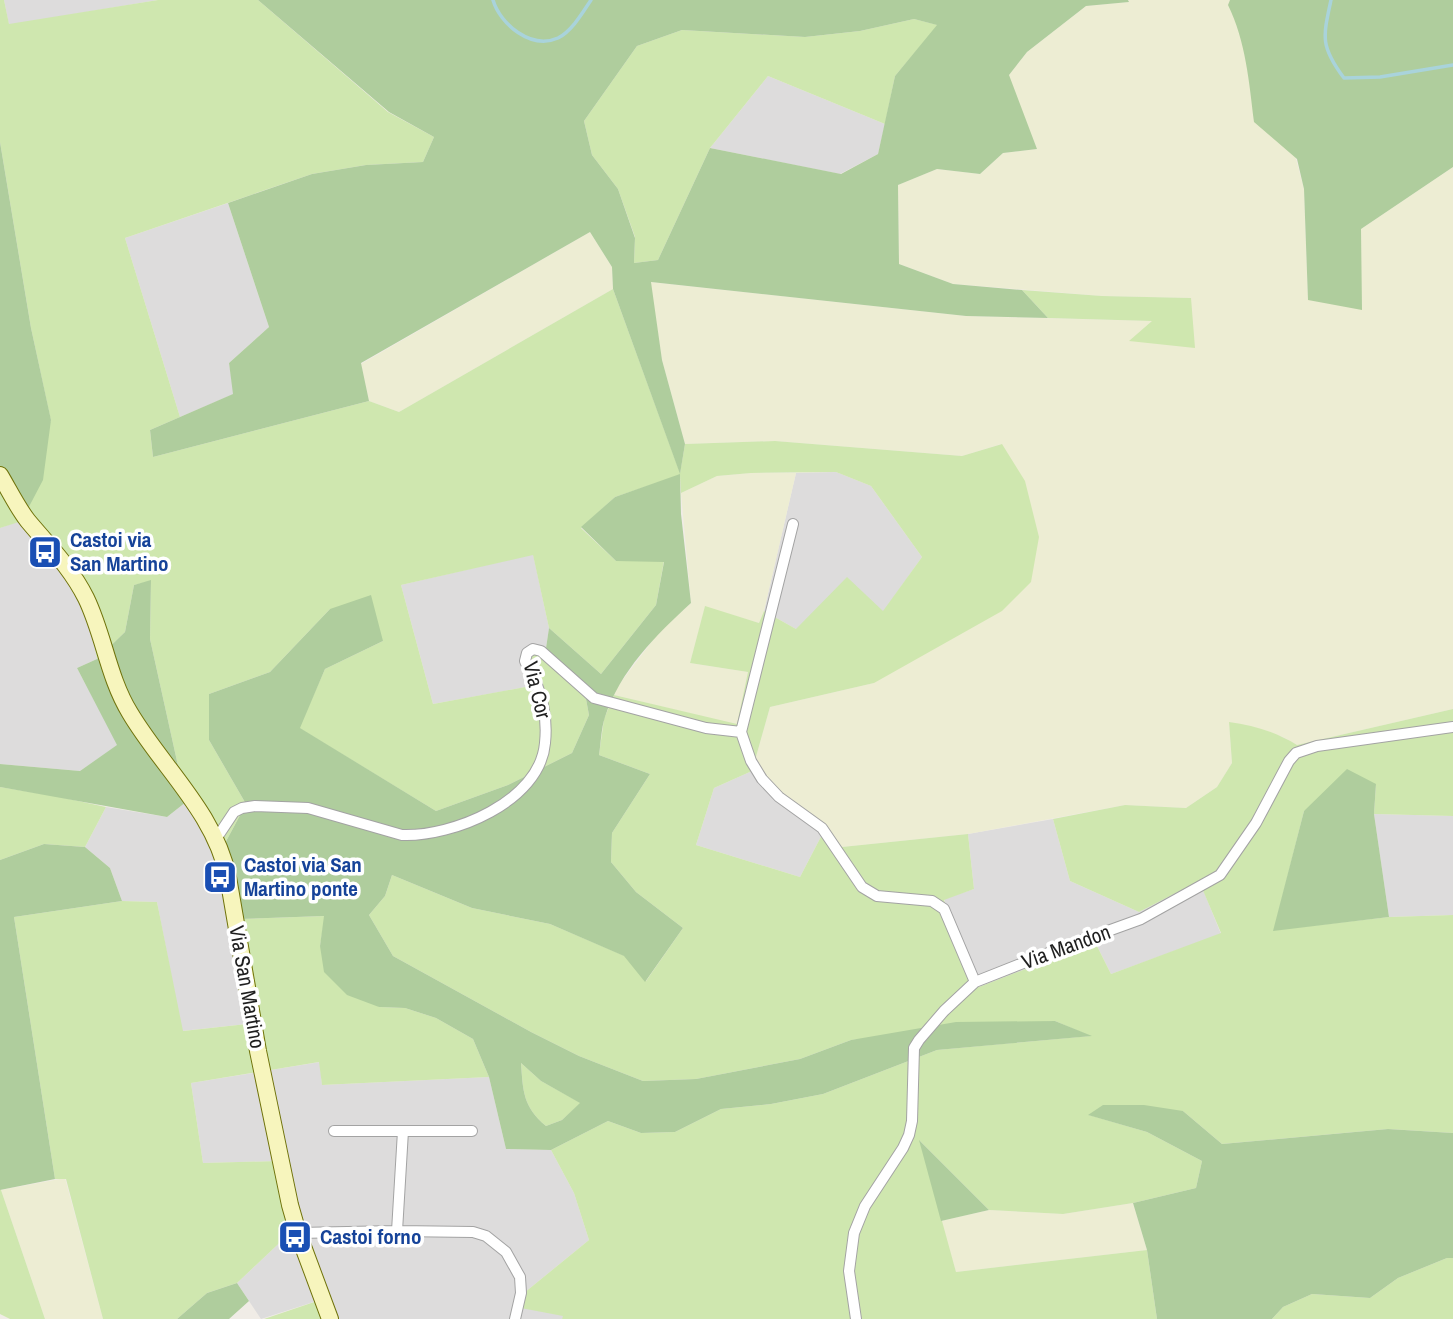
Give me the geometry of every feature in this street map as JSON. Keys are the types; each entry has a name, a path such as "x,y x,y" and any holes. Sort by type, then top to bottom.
{"street":[{"name":"Via San Martino","path":"0,475 26,518 60,556 84,594 94,615 109,668 122,698 216,839 226,864 258,1051 298,1233 330,1319"},
{"path":"793,524 741,732 751,761 762,779 779,797 822,828 862,887 877,897 932,901 944,909 975,982"},
{"name":"Via Cor","path":"216,839 234,812 255,806 308,808 402,835 415,835 474,822 487,816 524,785 541,760 545,747 546,724 543,706 537,685 525,661 527,653 533,649 541,651 594,698 706,728 741,732"},
{"name":"Via Mandon","path":"856,1319 849,1271 854,1233 865,1206 909,1135 912,1121 914,1048 944,1011 975,982 1061,947 1141,919 1220,875 1256,823 1283,769 1296,753 1317,746 1453,727"},
{"path":"334,1131 472,1131"},
{"path":"397,1231 403,1131"},
{"path":"298,1233 473,1232 492,1239 506,1252 520,1277 521,1293 515,1319"}],"shaded area":[{"path":"4,0 158,0 9,25"},
{"path":"768,76 885,124 878,154 840,174 710,148"},
{"path":"228,203 269,327 229,363 234,394 180,417 125,238"},
{"path":"836,472 871,486 922,557 883,612 796,629 764,611 796,473"},
{"path":"22,520 54,558 89,616 97,659 77,668 118,745 80,771 0,764 0,528"},
{"path":"533,554 549,628 537,685 433,704 401,585"},
{"path":"752,771 826,827 800,877 696,845 714,788"},
{"path":"186,802 209,818 257,1023 182,1031 157,902 122,901 110,868 85,847 106,807 167,817"},
{"path":"1374,814 1453,816 1453,915 1389,917"},
{"path":"1053,819 1070,881 1139,912 1199,880 1221,934 1111,974 1095,942 979,988 944,899 974,889 968,834"},
{"path":"320,1062 322,1085 489,1077 506,1149 551,1150 574,1193 589,1240 524,1293 564,1316 562,1319 337,1319 329,1297 261,1319 237,1283 291,1232 278,1161 203,1163 191,1083"}],"green space":[{"path":"0,0 4,0 9,24 158,0 258,0 388,112 434,137 423,162 366,165 312,174 125,238 180,417 150,430 153,457 369,401 399,412 613,289 680,473 685,444 775,441 962,456 1002,444 1025,481 1039,537 1031,582 1002,611 874,683 770,707 752,771 714,788 696,845 800,877 826,827 842,847 968,834 974,889 944,900 979,987 1095,942 1111,974 1221,933 1199,881 1139,912 1070,881 1053,819 1125,805 1186,808 1217,787 1232,763 1229,722 1264,730 1297,745 1453,709 1453,816 1374,814 1376,784 1304,811 1274,930 1389,917 1453,915 1453,1133 1388,1129 1222,1144 1183,1111 1089,1115 1147,1132 1202,1161 1196,1188 1133,1203 1063,1214 989,1210 920,1141 956,1272 1147,1250 1157,1319 562,1319 563,1316 521,1308 524,1293 589,1240 574,1193 551,1150 608,1121 641,1133 675,1132 721,1109 771,1104 823,1094 937,1050 1090,1036 1055,1021 851,1040 800,1059 696,1079 643,1081 579,1056 531,1032 393,956 369,915 385,896 392,875 472,908 550,924 625,956 646,981 683,928 636,892 611,862 612,833 650,774 599,755 604,719 614,695 737,724 748,672 690,663 705,606 759,623 764,611 796,629 847,577 883,611 922,557 871,486 836,472 717,476 681,493 680,475 615,497 581,528 616,561 664,561 656,605 601,674 549,628 533,555 401,585 433,704 536,685 527,653 545,655 586,699 589,715 572,753 508,785 436,811 299,728 325,669 383,641 330,609 270,672 209,694 209,740 246,804 223,847 186,802 150,639 151,581 134,585 125,632 97,659 89,616 54,558 22,521 0,528 0,481 51,421 31,328 0,142"},
{"path":"258,0 1129,2 1086,6 1027,52 1009,75 1037,149 1003,153 980,174 937,169 898,185 899,264 953,284 1022,290 1048,318 966,316 651,282 662,360 685,444 680,474 613,289 612,267 590,232 361,363 369,401 153,457 150,430 233,394 229,363 269,327 228,203 312,174 366,165 423,162 434,137 389,112","holes":["914,19 937,25 895,76 878,154 841,174 710,148 658,260 634,263 635,238 618,189 592,155 584,121 637,46 682,30 805,37 860,31"]},
{"path":"1129,0 1230,0 1229,5 1245,53 1296,159 1304,189 1308,300 1361,229 1453,167 1453,709 1297,745 1283,737 1229,722 1232,763 1217,787 1186,808 1125,805 968,834 842,847 826,827 752,771 770,707 874,683 1001,444 962,456 775,441 685,444 662,360 650,282 966,316 1153,321 1130,341 1191,298 1102,296 953,284 899,264 898,185 937,169 980,174 1003,153 1037,149 1008,76 1027,52 1086,6"},
{"path":"1230,0 1453,0 1453,167 1361,229 1362,310 1308,300 1304,189 1297,159 1254,122 1246,62 1228,5"},
{"path":"914,19 938,25 895,76 885,124 768,76 710,148 658,260 634,263 635,237 618,189 592,155 584,121 637,46 682,30 805,37 860,31"},
{"path":"0,142 31,328 51,420 43,480 22,520 0,481"},
{"path":"590,232 612,267 613,289 399,412 369,401 361,364"},
{"path":"1022,290 1102,296 1191,298 1195,348 1129,341 1152,321 1048,318"},
{"path":"796,473 764,611 759,623 705,607 690,663 748,672 738,725 614,695 659,632 691,603 681,493 717,476"},
{"path":"680,474 681,514 691,603 652,641 620,684 605,717 599,755 650,774 612,833 611,862 636,892 683,928 645,982 624,956 550,924 472,908 392,875 385,896 369,915 393,956 579,1056 643,1081 696,1079 800,1059 851,1040 956,1022 1055,1021 1092,1036 937,1050 823,1094 771,1104 721,1109 675,1132 641,1133 608,1121 551,1150 506,1149 489,1077 473,1039 436,1018 405,1008 379,1007 347,995 324,972 320,946 324,916 239,919 223,847 246,804 209,740 209,694 270,672 330,609 371,595 383,641 325,669 300,728 436,811 508,785 572,753 589,715 586,699 545,655 549,628 601,674 656,605 664,562 616,561 581,527 615,497","holes":["521,1063 541,1081 580,1103 562,1120 546,1126 538,1119 526,1098"]},
{"path":"151,580 150,639 186,802 167,817 0,787 0,764 80,771 117,745 77,668 97,659 125,632 134,585"},
{"path":"1347,769 1376,784 1374,814 1389,917 1273,931 1304,811"},
{"path":"0,787 106,807 85,847 44,844 0,860"},
{"path":"44,844 85,847 110,868 122,901 14,917 55,1179 0,1190 0,860"},
{"path":"122,901 157,902 183,1031 256,1023 239,919 325,916 320,946 379,1007 405,1008 436,1018 473,1039 489,1077 322,1085 319,1062 191,1083 203,1163 278,1161 291,1232 237,1283 207,1293 177,1319 103,1319 66,1179 55,1179 14,917"},
{"path":"521,1063 541,1081 581,1103 562,1120 546,1126 533,1112 526,1098"},
{"path":"1103,1105 1144,1105 1183,1111 1222,1144 1388,1129 1453,1133 1453,1258 1398,1278 1370,1298 1312,1294 1283,1307 1272,1319 1157,1319 1147,1250 1133,1203 1196,1188 1202,1161 1147,1132 1088,1115"},
{"path":"919,1140 989,1210 941,1221"},
{"path":"65,1178 103,1319 45,1319 1,1190"},
{"path":"0,1190 45,1319 10,1319 0,1314"},
{"path":"1133,1203 1147,1250 956,1272 941,1221 989,1210 1063,1214"},
{"path":"1453,1258 1453,1319 1272,1319 1283,1307 1312,1294 1370,1298 1398,1278"},
{"path":"237,1283 249,1301 229,1319 177,1319 207,1293"},
{"path":"329,1297 337,1319 264,1319"}],"waterway":[{"path":"493,0 502,18 510,26 527,38 537,41 558,38 568,31 591,0"},
{"path":"1331,0 1325,33 1327,49 1344,78 1380,77 1453,65"}],"place":[{"name":"Castoi via San Martino","path":"45,552"},
{"name":"Castoi via San Martino ponte","path":"220,877"},
{"name":"Castoi forno","path":"295,1237"}]}
